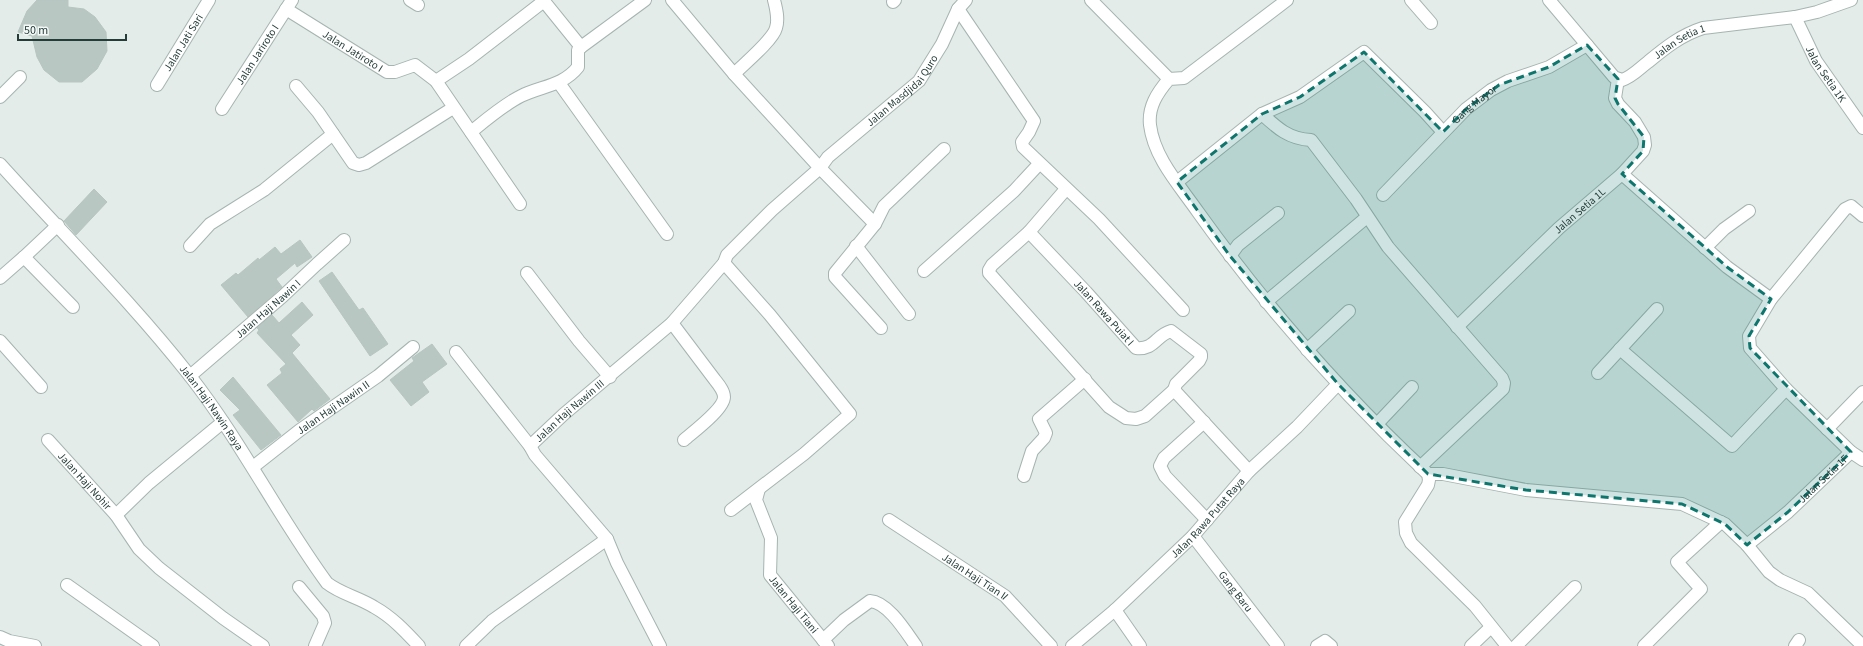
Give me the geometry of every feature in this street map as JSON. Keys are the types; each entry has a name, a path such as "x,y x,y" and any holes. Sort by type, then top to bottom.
{"street":[{"name":"Jalan Jati Sari","path":"157,85 209,0"},
{"path":"436,81 470,59 544,0 581,47"},
{"path":"471,132 507,104 522,95 559,83 569,77 578,67 578,50 645,0"},
{"path":"672,0 734,74 820,168 875,224"},
{"path":"734,74 770,39 776,28 776,10 774,0"},
{"name":"Jalan Masdjidai Quro","path":"820,168 828,157 919,81 942,44 958,9 966,0"},
{"path":"1091,0 1169,79"},
{"path":"1287,0 1184,78 1169,79 1156,94 1151,109 1150,125 1157,150 1177,182 1230,256 1266,302 1338,384 1424,471 1429,480 1428,485 1405,522 1406,533 1411,543 1475,606 1507,646"},
{"path":"1411,0 1431,23"},
{"path":"1549,0 1614,77 1618,79"},
{"name":"Jalan Setia 1","path":"1618,79 1626,79 1676,40 1688,33 1703,28 1795,17 1817,12 1851,0"},
{"name":"Jalan Jatiroto I","path":"289,5 387,72 395,72 415,65 436,81 453,108"},
{"name":"Jalan Jariroto I","path":"222,109 289,5"},
{"path":"958,9 1034,121 1021,145 1039,164 1099,219 1183,310"},
{"name":"Jalan Setia 1K","path":"1795,17 1816,61 1863,128"},
{"name":"Gang Mayor","path":"1383,195 1466,109 1499,85 1549,67 1587,45"},
{"path":"1177,182 1262,114 1300,97 1364,52 1425,112 1443,132"},
{"path":"0,98 20,77"},
{"name":"Jalan Setia 1L","path":"1457,327 1559,228 1622,174 1643,151 1645,145 1644,137 1635,122 1618,104 1615,98 1618,79"},
{"path":"559,83 667,234"},
{"path":"296,86 353,163 359,165 366,163 453,108 520,204"},
{"path":"1262,114 1281,132 1300,139 1311,140 1356,199 1388,247 1502,378 1504,383 1503,388 1424,471"},
{"path":"190,246 210,224 264,190 333,134"},
{"path":"881,328 835,277 837,270 875,224 884,206 944,149"},
{"name":"Jalan Haji Nawin Raya","path":"0,164 58,224 190,376 253,467 327,583 338,591 373,606 394,620 419,646"},
{"path":"924,271 1014,191 1039,164"},
{"name":"Jalan Haji Nawin III","path":"660,646 617,563 607,539 535,455 530,446 564,414 610,377 672,323 724,263 727,255 772,210 820,168"},
{"path":"1622,174 1705,248 1770,299 1845,209 1851,206 1863,216"},
{"path":"1029,232 1066,189"},
{"path":"1705,248 1724,229 1749,211"},
{"path":"1230,256 1238,245 1278,213"},
{"path":"1266,302 1367,217"},
{"path":"0,278 58,224"},
{"name":"Jalan Rawa Puiat I","path":"1029,232 1086,292 1136,348 1142,349 1150,347 1160,337 1171,331 1201,354 1199,360 1176,384 1174,390 1145,416 1136,419 1126,418 1109,407 989,273 992,265 1029,232"},
{"name":"Jalan Haji Nawin I","path":"190,376 284,296 344,240"},
{"path":"856,246 909,314"},
{"path":"24,257 73,307"},
{"path":"724,263 770,315 850,414 804,454 731,510"},
{"path":"527,273 579,341 610,377"},
{"name":"Jalan Setia 1F","path":"1747,545 1788,512 1851,452 1786,389 1750,348 1748,343 1750,336 1770,299"},
{"path":"1598,373 1657,309"},
{"path":"1307,350 1349,311"},
{"path":"672,323 715,380 722,390 724,397 721,406 684,440"},
{"path":"0,341 41,387"},
{"name":"Jalan Haji Nawin II","path":"253,467 300,430 378,376 413,347"},
{"path":"1620,349 1732,446 1786,389"},
{"path":"456,352 530,446"},
{"path":"1024,476 1032,451 1044,438 1046,433 1039,419 1085,379"},
{"name":"Jalan Rawa Putat Raya","path":"1072,646 1115,610 1194,536 1249,471 1286,437 1338,384"},
{"path":"1377,424 1412,387"},
{"path":"1174,390 1249,471"},
{"path":"1827,429 1863,392"},
{"path":"118,519 149,483 223,422"},
{"path":"1204,422 1164,458 1160,466 1165,476 1207,520"},
{"name":"Jalan Haji Nohir","path":"48,440 118,519 139,549 160,568 223,618 263,646"},
{"path":"1851,452 1863,460"},
{"path":"1424,471 1526,490 1682,504 1721,522 1747,545 1769,572 1780,580 1808,593 1863,646"},
{"name":"Jalan Haji Tiani","path":"759,489 756,500 771,538 770,575 826,643"},
{"name":"Jalan Haji Tian II","path":"889,520 1005,596 1051,646"},
{"path":"1644,646 1701,589 1677,562 1721,522"},
{"name":"Gang Baru","path":"1194,536 1278,646"},
{"path":"466,646 492,621 607,539"},
{"path":"67,585 153,646"},
{"path":"299,587 323,616 325,623 314,646 306,646"},
{"path":"1516,646 1575,587"},
{"path":"826,643 844,620 870,601 875,601 883,606 916,646"},
{"path":"1115,610 1140,646"},
{"path":"1471,646 1491,627"},
{"path":"0,637 9,641 35,646"},
{"path":"1317,646 1325,642 1332,646"}],"highlighted area":[{"path":"1587,45 1618,79 1615,98 1644,137 1643,151 1622,174 1727,267 1771,299 1749,336 1750,348 1851,452 1788,512 1747,545 1725,524 1682,504 1526,490 1428,474 1338,384 1230,256 1177,182 1262,114 1300,97 1364,52 1443,132 1466,109 1499,85 1549,67"}],"building":[{"path":"37,0 68,0 68,7 84,9 95,17 106,32 107,51 97,69 82,82 59,82 44,70 37,57 32,36 18,32 27,11"},
{"path":"94,189 107,202 76,235 64,221"},
{"path":"300,240 312,257 297,267 295,263 276,279 282,287 248,317 221,285 236,273 238,275 258,258 259,260 275,247 281,254"},
{"path":"332,272 359,310 363,308 388,344 370,356 319,281"},
{"path":"302,302 313,315 291,335 300,345 292,353 330,399 314,411 312,409 298,422 267,385 282,373 280,369 286,364 257,333 259,330 257,328 272,315 279,323"},
{"path":"432,344 447,364 422,382 429,392 411,406 390,380 414,361 412,358"},
{"path":"233,377 281,435 261,450 233,415 240,410 220,390"}]}
